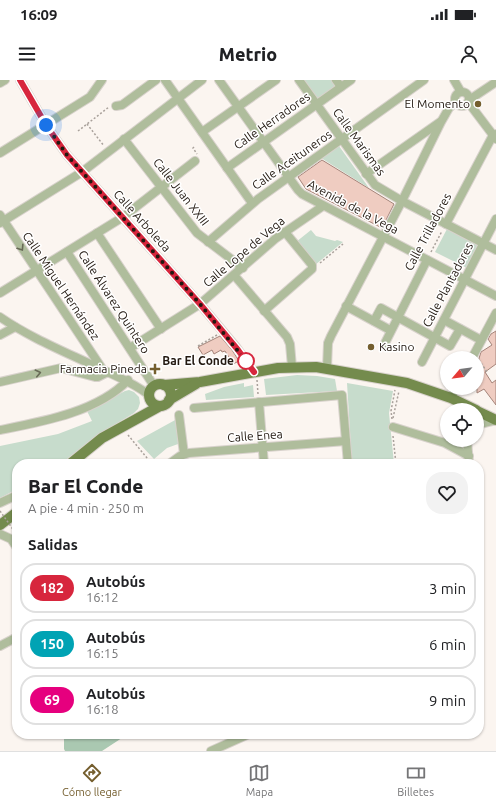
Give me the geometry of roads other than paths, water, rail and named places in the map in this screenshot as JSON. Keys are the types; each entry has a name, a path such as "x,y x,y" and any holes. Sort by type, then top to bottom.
{"main road":[{"path":"154,391 255,371 292,367 316,367 397,381 422,388 456,403"},
{"path":"76,459 102,438 134,419 164,405 169,400 200,382"},
{"path":"154,391 169,390 169,400"},
{"path":"154,391 153,404 160,406"},
{"path":"134,419 143,411 154,391"},
{"path":"484,414 496,420"},
{"path":"1,532 12,518"}],"street":[{"path":"0,83 5,80"},
{"name":"Calle Arboleda","path":"20,80 60,146 200,304 255,371"},
{"path":"0,153 92,95 102,80"},
{"path":"116,106 122,105 156,80"},
{"path":"165,80 252,203"},
{"path":"1,220 82,172 202,80"},
{"name":"Avenida de la Vega","path":"219,80 302,194 496,296"},
{"path":"202,132 276,80"},
{"name":"Calle Marismas","path":"299,80 366,174 377,187 496,250"},
{"name":"Calle Herradores","path":"227,168 317,104 338,83 350,80"},
{"name":"Calle Aceituneros","path":"208,242 252,203 424,80"},
{"path":"454,80 461,92 466,94 468,101 495,136"},
{"path":"456,102 461,106 465,105 468,101 496,82"},
{"path":"327,368 329,340 402,201 441,122 449,108 456,102 456,95 461,92"},
{"path":"366,174 441,122"},
{"name":"Calle Trilladores","path":"446,224 495,136"},
{"name":"Calle Juan XXIII","path":"124,139 193,228 208,242 243,268"},
{"path":"0,293 123,217 195,161"},
{"name":"Calle Lope de Vega","path":"130,348 200,304 275,239 324,206"},
{"name":"Calle Plantadores","path":"422,362 496,219"},
{"name":"Calle Miguel Hernández","path":"1,220 105,371"},
{"path":"264,311 312,268 285,232"},
{"path":"97,233 161,329"},
{"name":"Calle Álvarez Quintero","path":"67,252 130,348 154,391"},
{"name":"Calle Trilladores","path":"384,343 427,260"},
{"path":"234,275 289,340 292,367"},
{"path":"346,306 390,330"},
{"path":"374,321 381,308 450,346 460,329"},
{"path":"475,351 496,313"},
{"path":"0,317 15,328 51,346 105,371 154,391"},
{"path":"444,320 482,340"},
{"path":"0,335 15,328"},
{"path":"0,382 61,368 98,378 105,371"},
{"path":"0,430 43,422 75,412 107,396 129,381"},
{"path":"194,408 342,395 348,459"},
{"path":"259,402 264,459"},
{"path":"177,459 184,454 179,415"},
{"path":"484,423 496,420"},
{"path":"392,425 445,443 468,459"},
{"name":"Calle Enea","path":"184,454 346,441"},
{"path":"468,447 469,459"},
{"path":"0,503 12,497"},
{"path":"1,532 12,540"},
{"path":"0,646 12,640"},
{"path":"212,751 238,739"}],"place":[{"name":"El Momento","path":"478,104"},
{"name":"Kasino","path":"371,347"},
{"name":"Bar El Conde","path":"246,361"},
{"name":"Farmacia Pineda","path":"155,369"}]}
